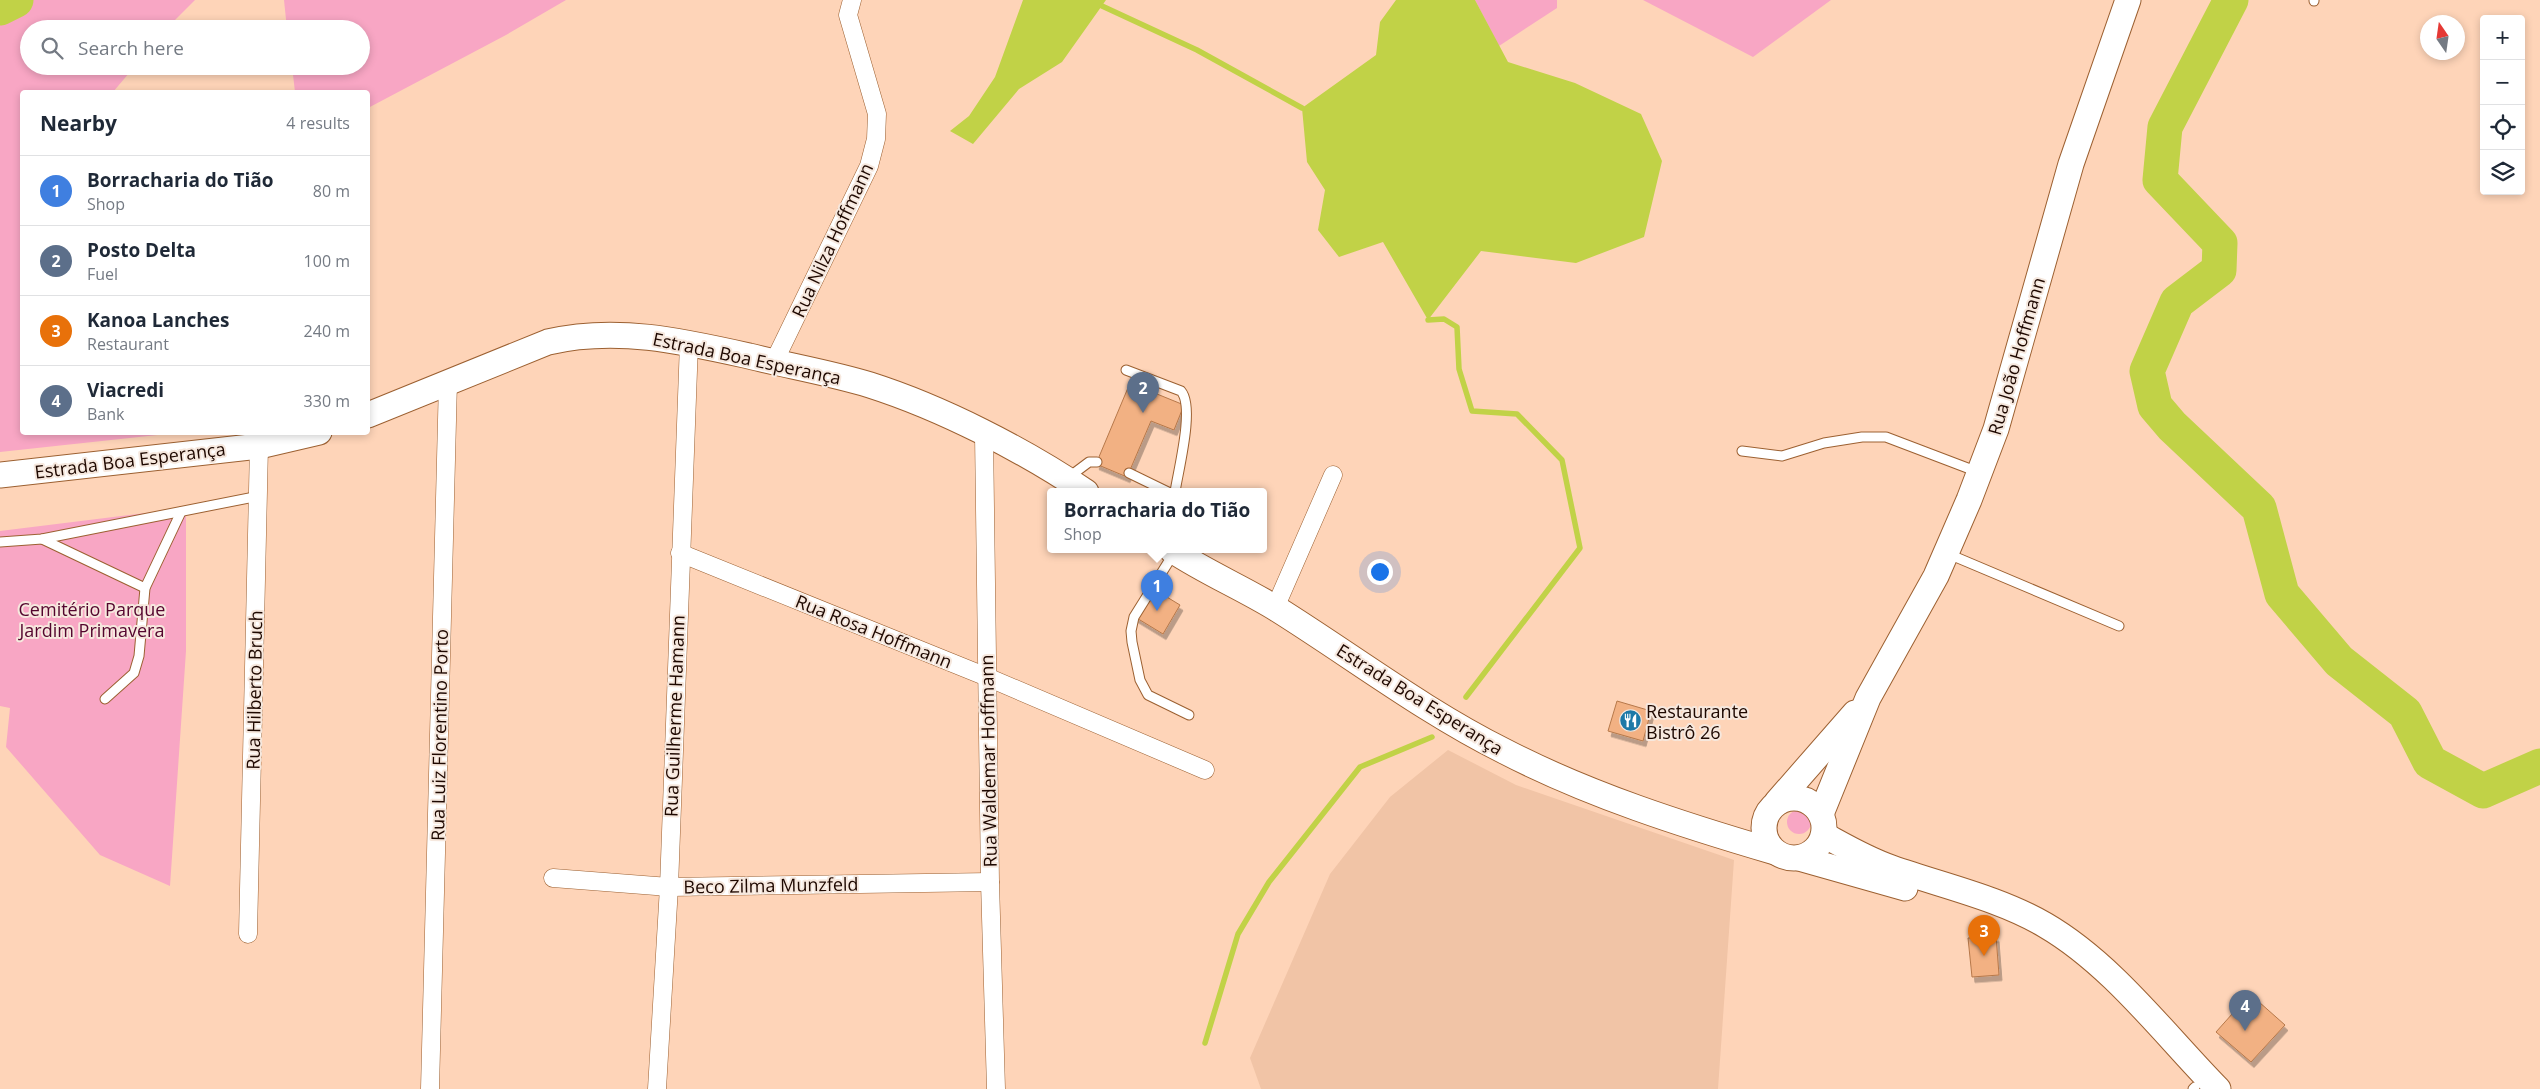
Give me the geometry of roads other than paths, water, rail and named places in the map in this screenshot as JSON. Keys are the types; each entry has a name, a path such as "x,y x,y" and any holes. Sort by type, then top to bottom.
{"street":[{"name":"Rua Nilza Hoffmann","path":"774,362 869,166 876,139 876,114 848,14 852,0"},
{"name":"Rua João Hoffmann","path":"1823,825 1868,698 1936,576 1980,473 1996,430 2071,164 2128,0"},
{"name":"Estrada Boa Esperança","path":"370,414 518,352 572,336 604,334 645,336 689,342 868,385 896,394 945,414 1076,486"},
{"name":"Rua Guilherme Hamann","path":"657,1089 669,887 689,342"},
{"name":"Rua Luiz Florentino Porto","path":"430,1089 448,381"},
{"name":"Rua Waldemar Hoffmann","path":"984,434 990,882 996,1089"},
{"name":"Estrada Boa Esperança","path":"0,475 259,446 290,436"},
{"name":"Rua Hilberto Bruch","path":"248,934 259,446"},
{"path":"1275,608 1333,475"},
{"name":"Rua Rosa Hoffmann","path":"680,553 987,677 1205,770"},
{"name":"Estrada Boa Esperança","path":"1179,553 1275,608 1466,731 1504,752 1618,800 1709,833 1895,885 1987,915 2044,941 2071,958 2105,989 2201,1088"},
{"name":"Rua João Hoffmann","path":"1771,812 1868,698"},
{"path":"1709,833 1771,812 1792,798 1807,800 1816,806 1823,825 1815,850 1787,855 1765,838 1771,812"},
{"name":"Estrada Boa Esperança","path":"1823,825 1890,867 1958,889 2044,924 2081,948 2110,976 2201,1088"},
{"name":"Beco Zilma Munzfeld","path":"553,878 669,887 990,882"}],"lane":[{"path":"1126,370 1181,392 1184,395 1186,422 1176,488"},
{"path":"1742,451 1782,456 1824,443 1862,437 1886,437 1980,473"},
{"path":"1076,486 1088,462 1097,462"},
{"path":"1129,473 1160,488"},
{"path":"0,542 42,539 259,496"},
{"path":"105,699 134,673 139,656 145,588 182,512"},
{"path":"42,539 145,588"},
{"path":"1172,553 1134,617 1131,631 1140,680 1148,695 1189,715"},
{"path":"1946,553 2120,626"}],"waterway":[{"path":"0,8 16,0"},
{"path":"2231,0 2165,127 2160,180 2220,243 2219,270 2177,302 2147,371 2155,406 2172,426 2259,508 2282,594 2339,661 2405,713 2430,762 2483,791 2540,766"},
{"path":"1102,6 1197,50 1302,108"},
{"path":"1428,320 1444,319 1457,327 1459,369 1472,411 1517,414 1562,460 1580,548 1466,697"},
{"path":"1205,1043 1238,934 1269,882 1360,767 1432,737"}],"place":[{"name":"Posto Delta","path":"1143,413"},
{"name":"Borracharia do Tião","path":"1157,611"},
{"name":"Restaurante Bistrô 26","path":"1630,721"},
{"name":"Kanoa Lanches","path":"1984,956"},
{"name":"Viacredi","path":"2245,1031"}],"park label":[{"name":"Cemitério Parque Jardim Primavera","path":"92,619"}]}
